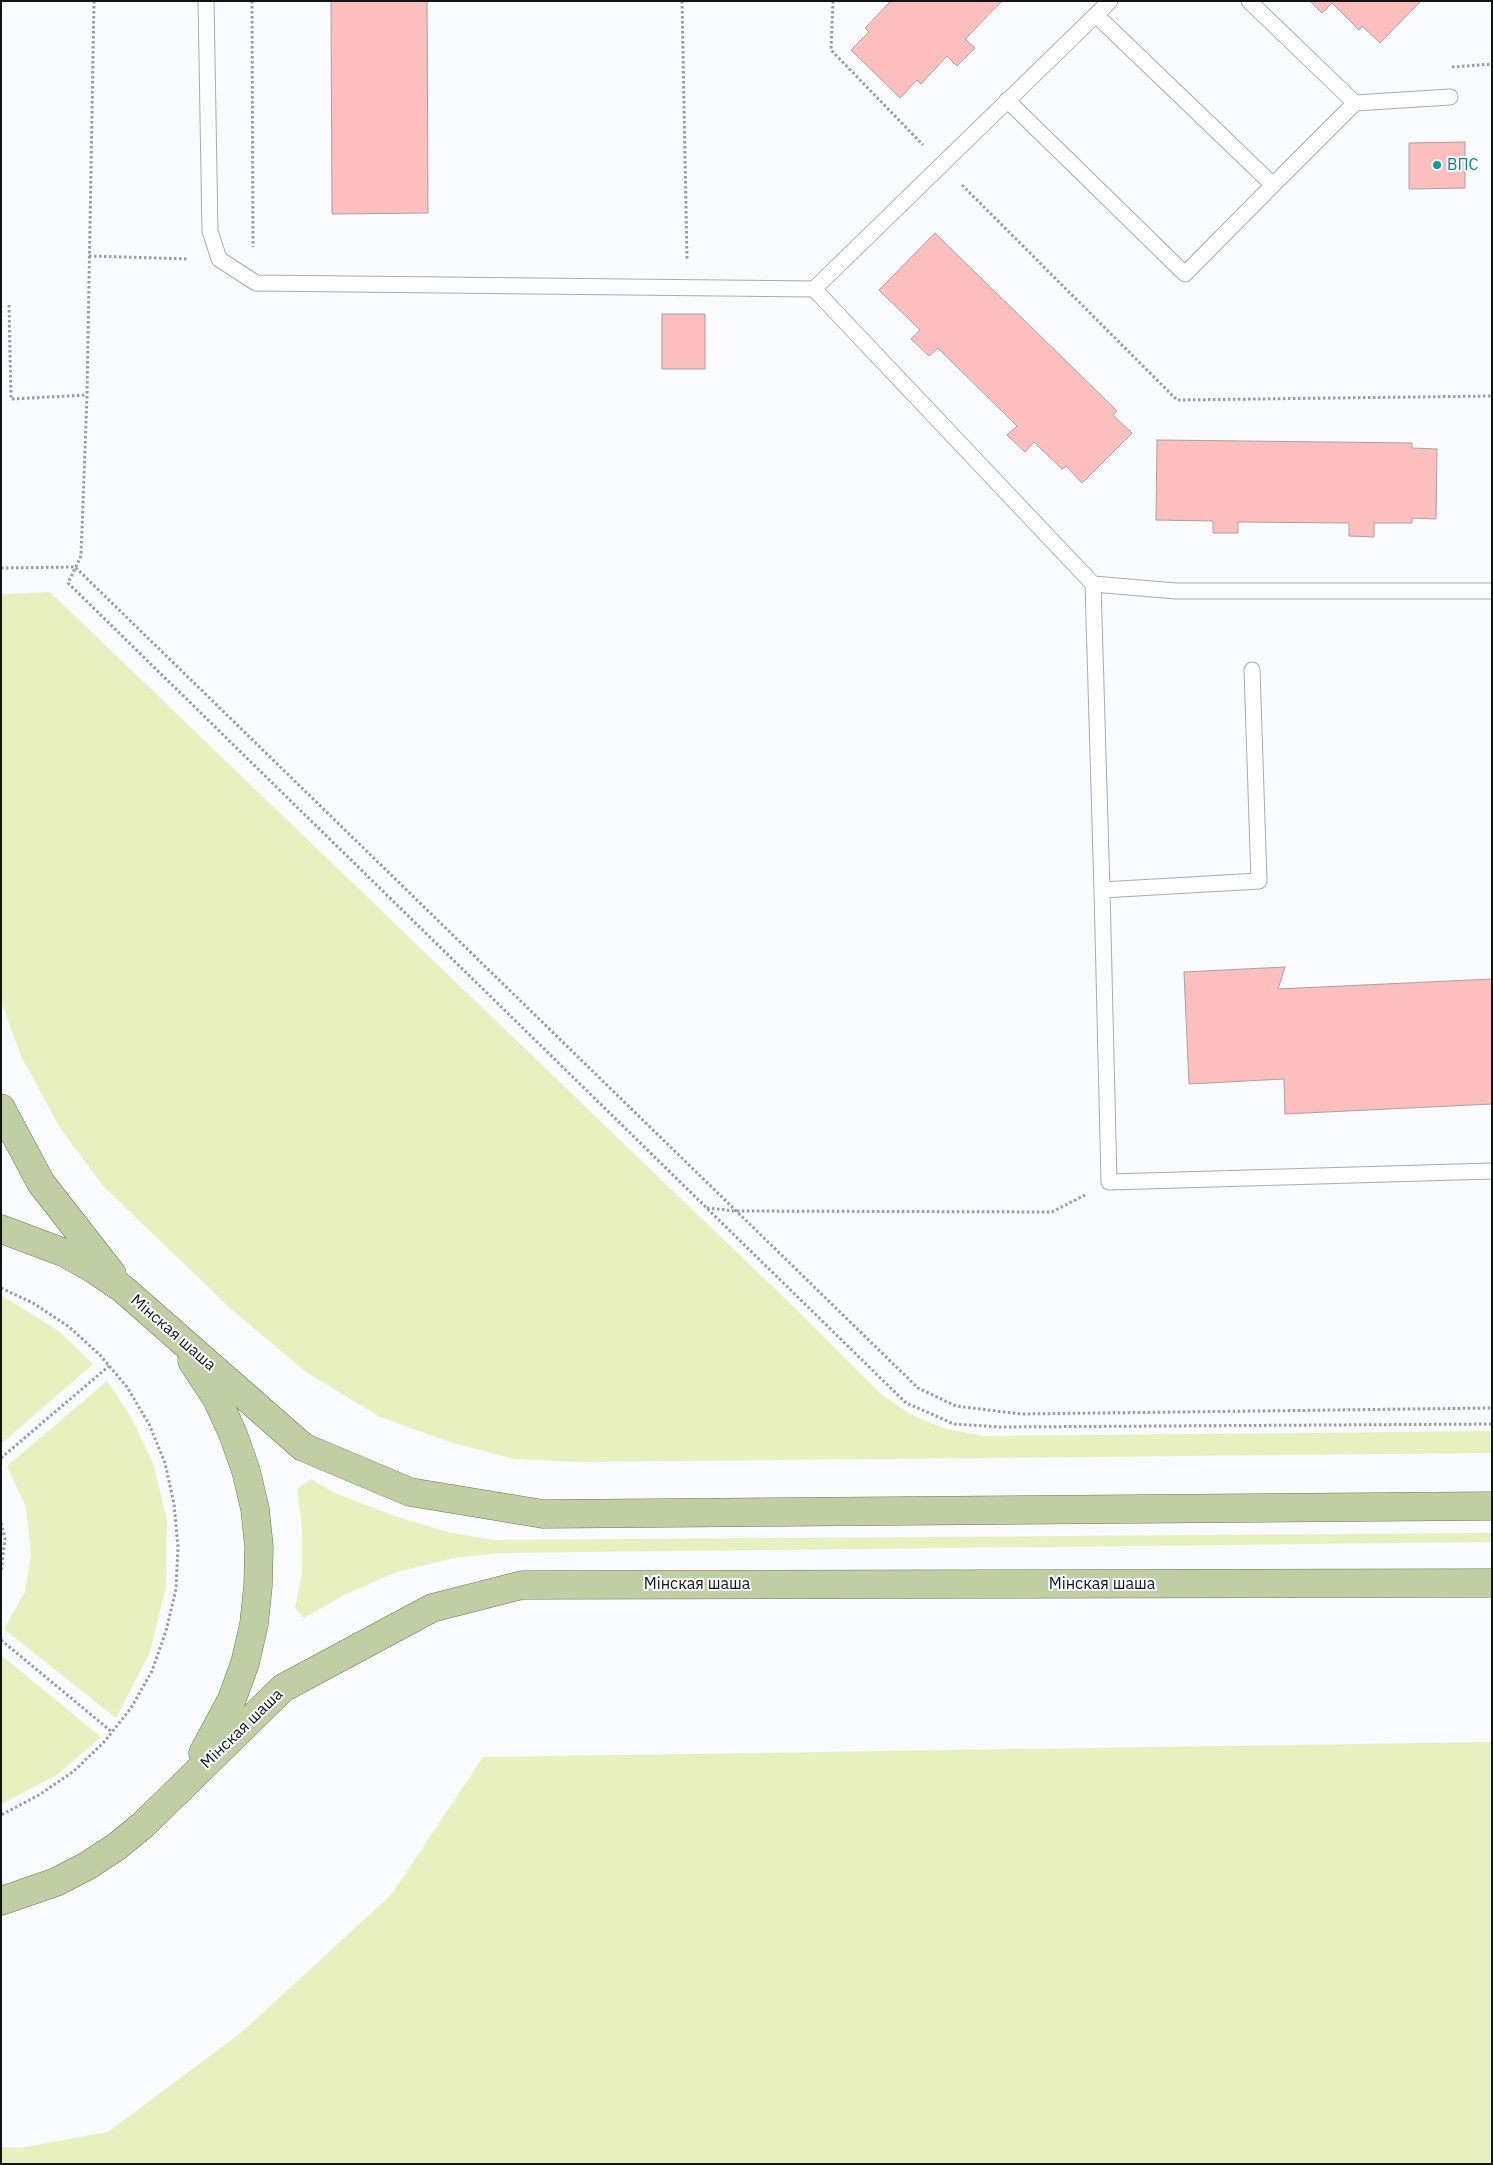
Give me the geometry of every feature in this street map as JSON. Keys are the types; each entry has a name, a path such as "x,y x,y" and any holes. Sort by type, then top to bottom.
{"main road":[{"path":"1,1108 41,1183 123,1289"},
{"name":"Мінская шаша","path":"1,1229 65,1253 123,1289 303,1446 410,1492 543,1514 1492,1506"},
{"path":"143,1825 170,1798 194,1767 215,1734 232,1699 245,1663 254,1624 258,1586 259,1547 255,1509 246,1471 234,1434 217,1399 196,1366 172,1335 145,1308"},
{"name":"Мінская шаша","path":"1,1901 56,1882 87,1866 143,1825 283,1688 432,1608 522,1585 1492,1583"}],"lane":[{"path":"206,1 210,231 219,259 256,283 814,289 1110,1"},
{"path":"1249,1 1355,103"},
{"path":"1096,15 1273,185"},
{"path":"1007,100 1184,274 1355,103 1450,97"},
{"path":"814,289 1093,584 1110,1182 1492,1172"},
{"path":"1093,584 1176,591 1492,591"},
{"path":"1102,890 1259,881 1252,670"}],"path":[{"path":"94,1 87,395 81,556 68,583 906,1403 954,1424 1000,1427 1492,1424"},
{"path":"682,1 687,288"},
{"path":"833,1 832,50 941,164 1177,400 1492,396"},
{"path":"1442,68 1492,64"},
{"path":"9,305 11,399 87,395"},
{"path":"1,568 75,568 918,1388 956,1406 1021,1414 1492,1408"},
{"path":"707,1208 735,1210 1052,1212 1110,1182"},
{"path":"1,1288 33,1303 68,1326 110,1366 127,1387 149,1424 165,1463 174,1504 178,1547 176,1590 166,1631 152,1670 131,1708 112,1732 74,1771 39,1795 1,1814"},
{"path":"1,1458 110,1366"},
{"path":"1,1523 4,1539 1,1572"},
{"path":"1,1640 112,1732"}],"green space":[{"path":"50,592 802,1315 880,1393 910,1414 943,1428 983,1436 1492,1431 1492,1453 576,1462 515,1459 453,1443 380,1417 306,1372 231,1309 104,1187 60,1128 21,1056 1,1001 1,594"},
{"path":"1,1295 60,1332 93,1364 1,1444"},
{"path":"107,1381 131,1417 153,1463 167,1520 166,1586 150,1652 116,1718 4,1629 25,1592 31,1555 26,1507 7,1466"},
{"path":"311,1479 335,1493 392,1515 447,1532 494,1540 1492,1533 1492,1542 498,1553 454,1558 397,1572 344,1595 304,1618 295,1608 302,1574 302,1529 297,1489"},
{"path":"1,1655 101,1737 57,1775 1,1804"},
{"path":"1492,1742 1492,2164 1,2164 1,2147 19,2148 108,2132 242,2032 392,1894 483,1757"}],"building":[{"path":"331,1 427,1 428,213 332,214"},
{"path":"891,1 1002,1 965,39 975,48 957,66 947,56 921,84 917,80 900,98 851,50 869,32 865,28"},
{"path":"1310,1 1421,1 1380,43 1362,26 1359,30 1332,3 1322,13"},
{"name":"ВПС","path":"1465,142 1465,188 1409,189 1409,143"},
{"path":"935,233 1117,411 1113,415 1132,433 1082,483 1066,466 1062,469 1034,442 1025,452 1007,435 1017,426 938,348 929,356 911,339 920,330 879,290"},
{"path":"662,314 705,314 705,369 662,369"},
{"path":"1157,440 1412,443 1412,448 1437,449 1436,519 1412,518 1412,523 1374,523 1374,537 1349,536 1349,523 1238,522 1238,533 1213,533 1213,521 1156,520"},
{"path":"1285,967 1278,989 1492,979 1492,1104 1285,1114 1284,1079 1189,1084 1184,972"}],"place":[{"name":"ВПС","path":"1437,165"}]}
